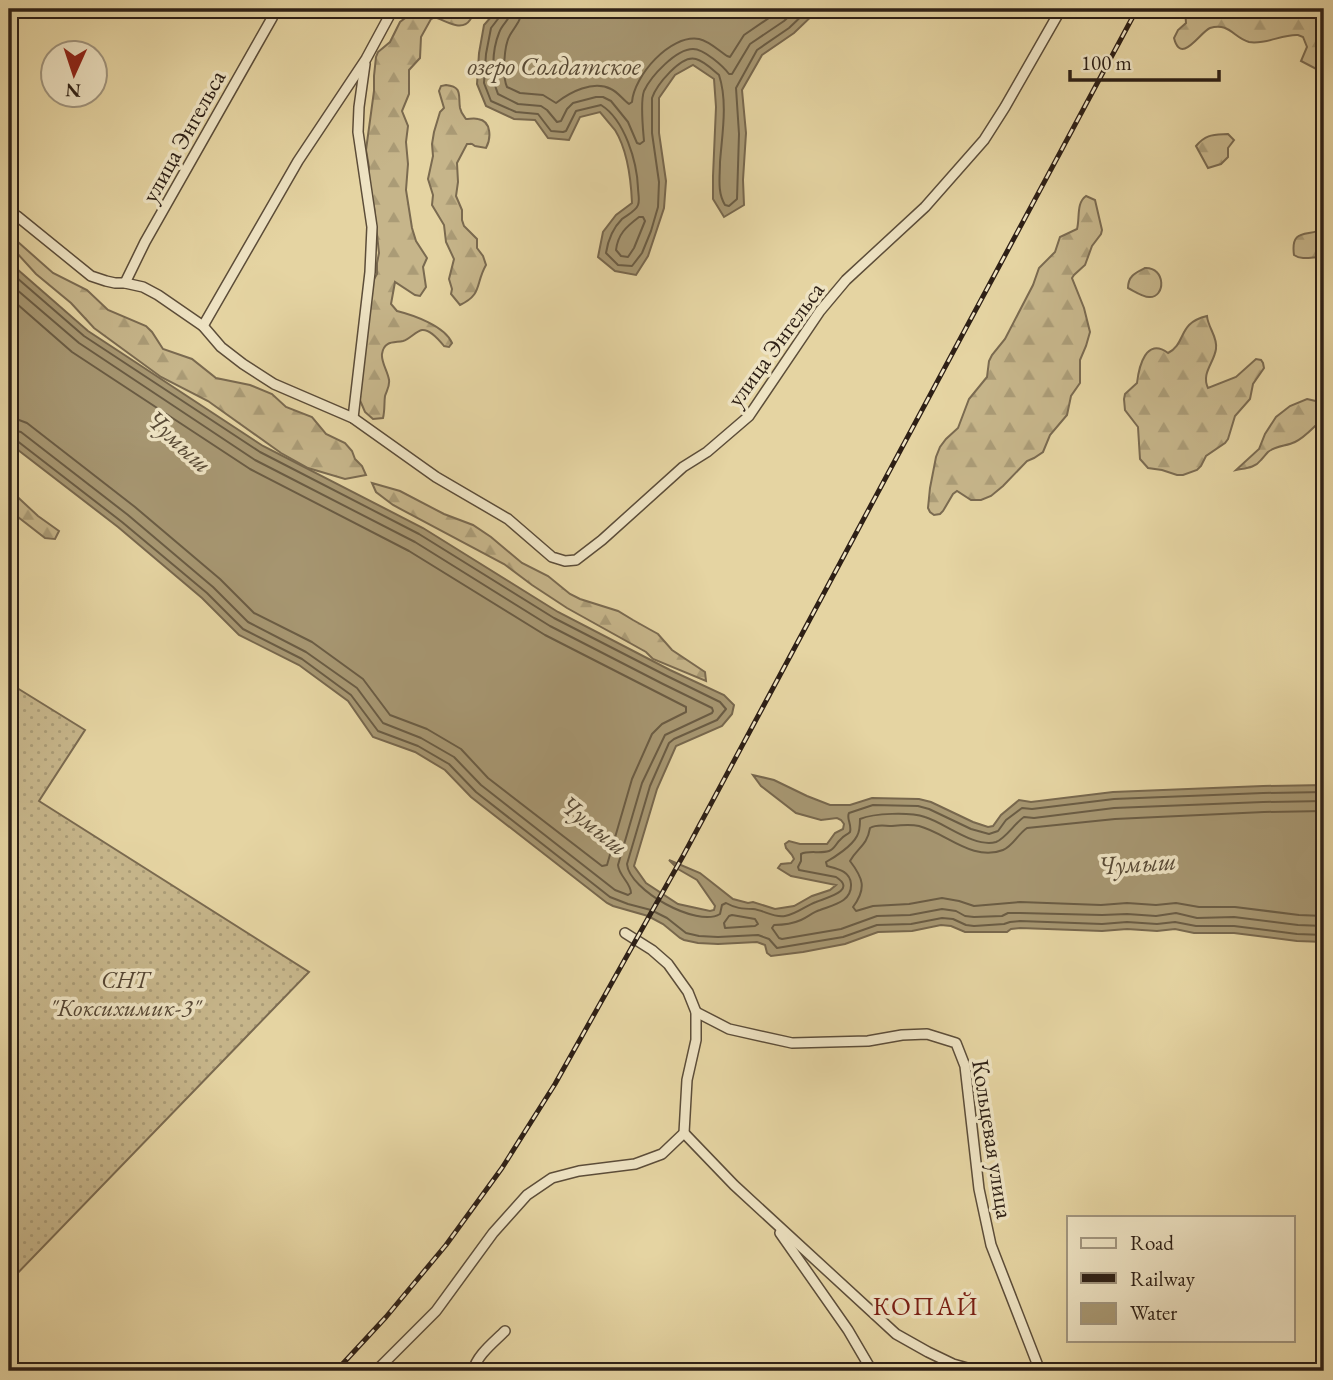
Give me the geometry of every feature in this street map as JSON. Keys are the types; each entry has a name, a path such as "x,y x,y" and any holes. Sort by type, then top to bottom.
{"street":[{"name":"улица Энгельса","path":"125,283 145,242 275,9"},
{"path":"203,326 298,161 366,59 393,9"},
{"name":"улица Энгельса","path":"17,216 91,276 143,287 150,291 203,326 221,347 274,384 353,418 436,477 508,519 552,557 565,561 576,560 683,467 707,453 749,416 820,311 846,280 925,207 984,140 1061,9"},
{"path":"353,418 370,272 372,227 358,132 366,59"},
{"path":"376,1371 436,1311 493,1233 527,1195 552,1178 579,1171 635,1164 662,1154 684,1133 687,1080 696,1040 696,1012 688,992 668,964 625,933"},
{"name":"Кольцевая улица","path":"696,1012 729,1029 792,1043 869,1041 927,1034 956,1043 965,1066 979,1189 991,1245 1040,1371"},
{"path":"684,1133 734,1185 896,1334 953,1364 978,1371"},
{"path":"770,1218 848,1330 873,1371"},
{"path":"472,1371 482,1354 505,1331"}],"green space":[{"path":"417,9 477,9 463,25 435,17 431,19 421,37 420,58 409,70 409,94 402,111 408,126 406,190 416,241 427,258 423,267 426,287 420,296 395,282 391,304 397,311 436,326 452,343 449,347 444,346 431,333 422,330 406,340 385,346 382,357 389,384 383,418 373,419 365,412 359,398 370,286 377,274 379,253 374,207 367,183 369,167 366,150 376,57 390,42 400,22"},
{"path":"1185,9 1324,9 1324,73 1301,61 1307,47 1303,37 1298,35 1249,42 1227,29 1217,27 1210,28 1191,45 1181,49 1174,38 1186,23"},
{"path":"446,85 457,90 460,110 466,119 483,120 489,131 486,148 467,144 457,163 456,196 462,210 462,220 464,226 477,239 477,248 486,265 475,293 460,305 451,294 449,279 454,259 446,242 444,225 432,205 433,195 428,179 434,132 440,112 444,108 439,91 441,86"},
{"path":"1228,134 1234,140 1228,148 1228,157 1221,164 1208,168 1196,146 1207,137"},
{"path":"1086,196 1095,200 1102,230 1085,265 1072,278 1090,332 1080,360 1080,383 1071,396 1067,415 1050,435 1043,452 1027,461 991,496 971,500 957,491 943,511 934,515 928,508 940,447 958,428 969,399 987,377 989,361 1005,339 1039,268 1055,252 1060,237 1077,229 1080,207"},
{"path":"1324,228 1324,257 1305,258 1294,255 1295,240 1298,236"},
{"path":"9,234 53,273 87,290 108,310 146,326 163,349 192,359 216,378 250,385 272,394 286,407 312,417 326,434 345,443 366,475 345,479 308,468 281,453 208,401 161,377 94,328 71,303 36,274 9,247"},
{"path":"1145,268 1157,272 1160,277 1161,288 1155,296 1144,296 1128,288 1135,273"},
{"path":"1207,316 1216,345 1206,378 1208,388 1236,377 1256,359 1261,360 1264,368 1253,384 1250,399 1235,416 1228,439 1206,456 1197,470 1177,475 1148,468 1140,459 1138,427 1125,410 1125,394 1137,383 1142,362 1149,351 1160,349 1168,353 1178,344 1191,323"},
{"path":"1307,399 1324,405 1324,418 1299,440 1271,450 1253,466 1236,470 1259,449 1276,417 1290,406"},
{"path":"372,483 400,491 444,514 473,525 522,563 548,576 570,594 618,611 658,634 672,650 705,672 706,681 653,659 646,652 567,608 504,564 393,505 376,492"},
{"path":"9,489 59,531 55,539 45,538 9,510"},
{"name":"СНТ \"Коксихимик-3\"","path":"9,683 85,730 39,801 309,972 9,1282"}],"water":[{"name":"озеро Солдатское","path":"498,9 819,9 794,33 762,55 742,90 746,133 744,205 724,217 713,199 716,107 714,79 693,65 675,75 659,98 659,133 666,181 664,208 648,256 636,275 615,271 598,257 603,232 616,215 632,203 630,175 623,147 615,130 600,112 580,117 569,140 548,138 535,120 514,119 486,106 477,84 479,53 484,25"},
{"name":"Чумыш","path":"9,262 88,331 263,446 423,528 558,612 724,695 734,705 732,714 722,726 676,746 657,789 634,866 646,883 678,904 710,911 714,910 715,906 697,880 669,860 700,873 733,899 775,909 794,906 836,885 791,876 778,868 794,859 785,844 789,841 800,844 827,844 835,833 843,829 841,820 821,820 796,813 761,786 753,775 774,780 830,805 850,805 872,798 919,799 988,827 993,826 1001,815 1019,800 1031,802 1113,792 1324,785 1324,942 1234,933 1194,933 1175,929 1102,931 1020,928 1007,932 965,932 941,925 912,931 878,932 845,944 771,956 765,945 757,942 718,944 684,940 648,916 607,903 471,797 445,770 415,752 373,737 348,701 299,665 239,635 202,598 118,527 9,443"}],"railway":[{"path":"336,1371 386,1317 446,1245 502,1168 555,1084 683,856 1137,9"}],"district":[{"name":"КОПАЙ","path":"926,1306"}]}
